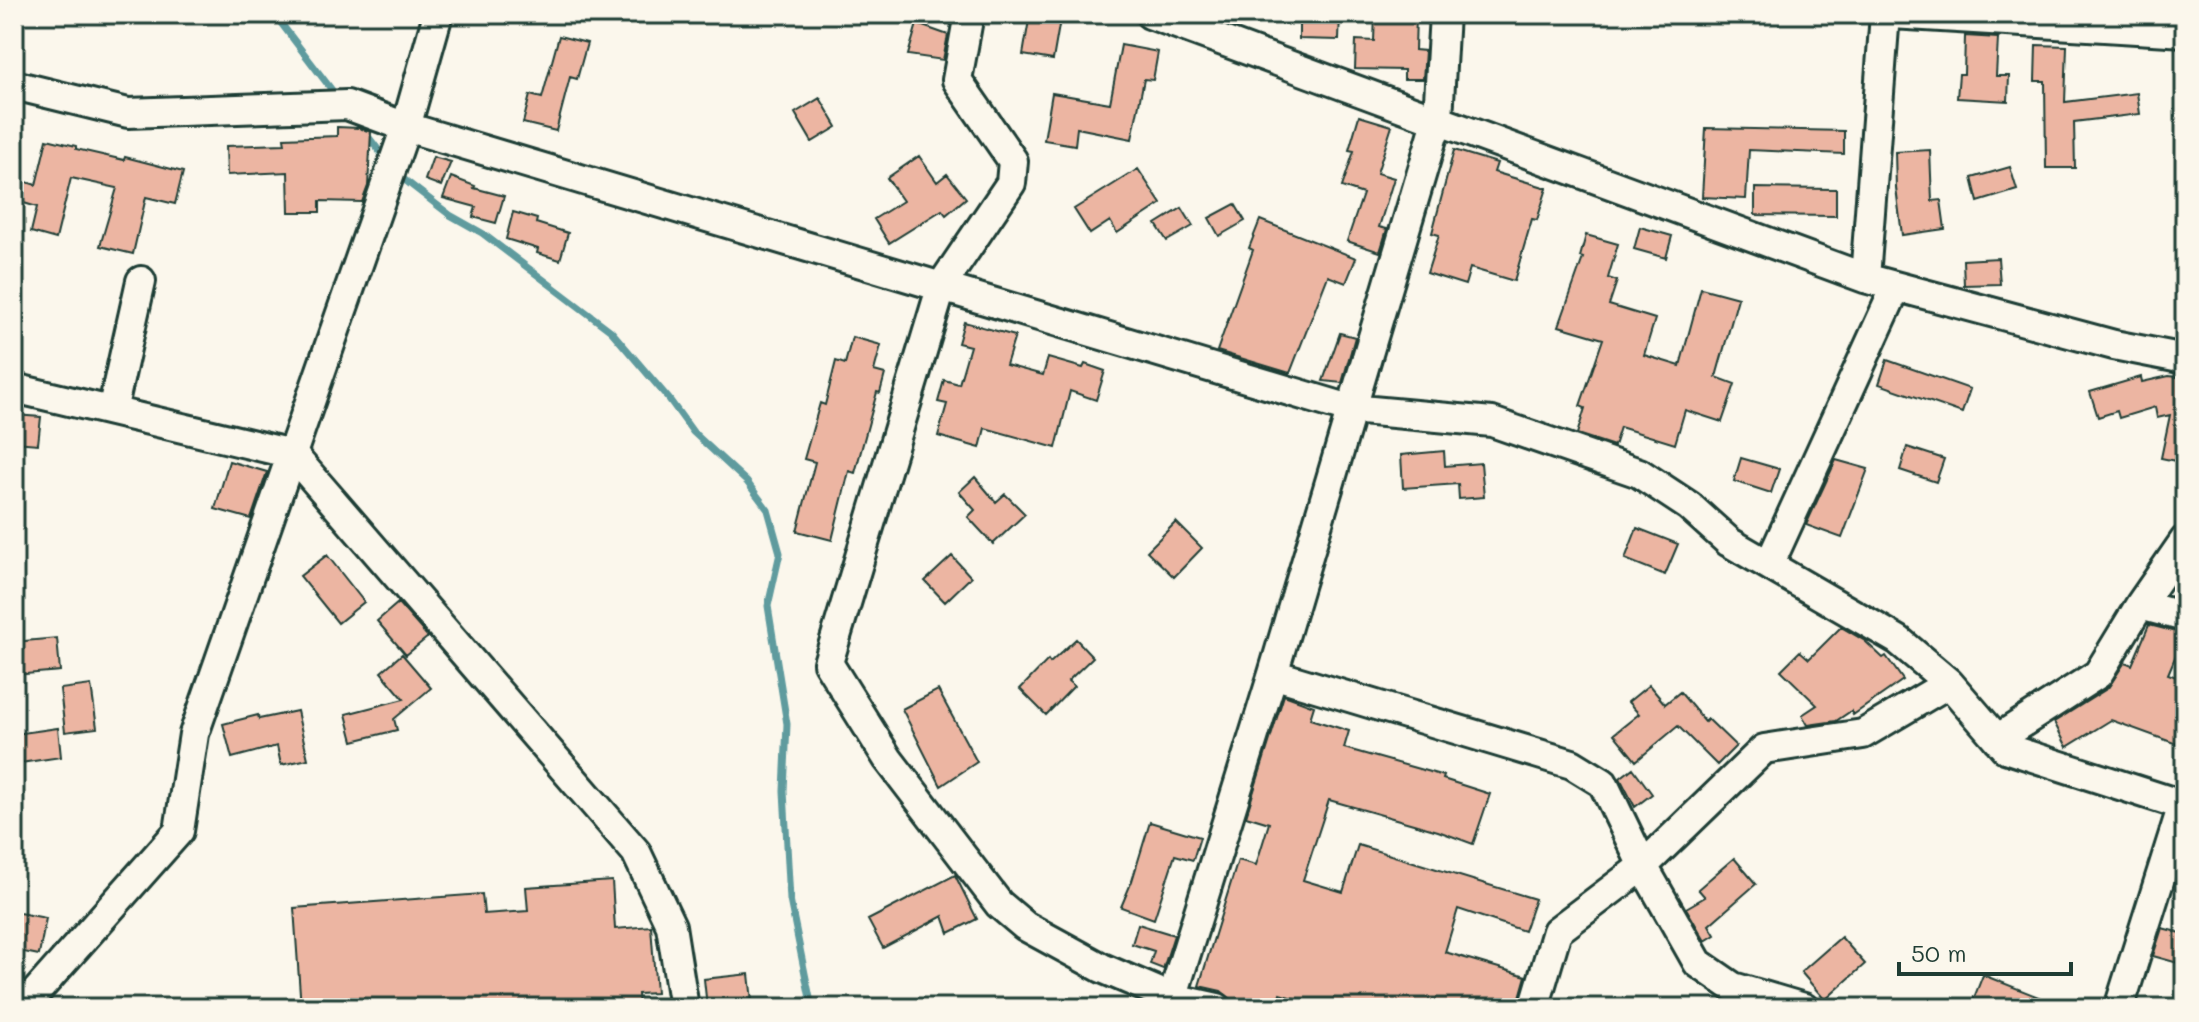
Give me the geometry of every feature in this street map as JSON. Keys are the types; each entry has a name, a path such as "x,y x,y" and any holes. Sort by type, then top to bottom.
{"street":[{"path":"22,1008 179,831 194,734 406,127 438,14"},
{"path":"969,14 957,80 1013,161 1011,183 942,285 828,663 888,759 999,904 1025,926 1171,1003 1217,1008"},
{"path":"1150,14 1865,278 2114,345 2185,359"},
{"path":"1171,1003 1273,674 1438,118 1444,14"},
{"path":"1865,278 1885,14"},
{"path":"1892,14 2185,32"},
{"path":"14,85 128,113 347,105 406,127 1350,409 1492,422 1639,473 1689,506 1729,542 1898,640 1949,683 2005,748 2184,806 2119,1008"},
{"path":"112,411 141,281"},
{"path":"1769,565 1896,287"},
{"path":"14,388 292,454 636,852 671,926 684,1008"},
{"path":"1997,739 2098,674 2185,540"},
{"path":"2140,605 2185,617"},
{"path":"1273,674 1572,764 1603,783 1643,866 1698,963 1733,987 1804,1008"},
{"path":"1534,1008 1557,931 1643,866 1764,749 1863,734 1949,683"}],"building":[{"path":"1030,14 1061,14 1053,60 1023,55"},
{"path":"1299,14 1340,14 1339,40 1299,39"},
{"path":"1375,14 1416,14 1415,50 1425,51 1423,79 1404,79 1404,70 1355,69 1356,40 1374,41"},
{"path":"917,24 948,35 943,60 908,55"},
{"path":"559,36 587,43 577,79 570,77 556,131 523,123 530,95 542,98"},
{"path":"1965,36 1998,38 1996,76 2009,76 2008,101 1957,98 1959,74 1964,74"},
{"path":"1121,45 1158,52 1153,80 1144,79 1132,139 1077,128 1075,145 1044,140 1052,93 1110,103"},
{"path":"2036,45 2067,46 2065,102 2137,93 2140,114 2074,122 2075,168 2046,168 2045,81 2035,81"},
{"path":"820,98 837,127 812,142 795,113"},
{"path":"1359,116 1392,126 1377,173 1394,178 1379,227 1387,229 1380,252 1347,241 1363,194 1342,187 1354,151 1349,150"},
{"path":"337,127 371,132 368,186 362,202 320,201 320,212 289,212 288,172 227,175 226,146 285,144 284,138 337,136"},
{"path":"1706,128 1844,131 1844,154 1749,150 1746,199 1702,197"},
{"path":"47,139 76,146 76,149 124,160 125,157 183,172 175,204 146,197 133,254 100,246 117,188 71,178 56,239 31,232 37,207 14,200 14,178 36,185"},
{"path":"1454,150 1497,163 1494,172 1547,188 1537,220 1532,219 1514,281 1470,268 1465,285 1427,273 1439,235 1432,233"},
{"path":"1930,150 1932,201 1941,200 1945,229 1902,235 1895,152"},
{"path":"919,156 937,182 947,174 966,198 946,215 942,210 889,243 874,219 903,201 887,178"},
{"path":"433,157 451,162 441,186 425,180"},
{"path":"2010,167 2017,190 1978,202 1972,178"},
{"path":"1138,169 1161,204 1117,233 1110,221 1090,234 1074,209"},
{"path":"451,177 474,188 504,196 496,223 473,217 476,207 443,198"},
{"path":"1755,188 1836,189 1836,216 1755,215"},
{"path":"1235,204 1245,221 1219,236 1209,218"},
{"path":"1182,208 1193,226 1167,241 1156,224"},
{"path":"513,212 568,233 560,260 506,239"},
{"path":"1260,220 1356,258 1346,283 1328,276 1290,373 1217,351 1253,250 1249,248"},
{"path":"1640,227 1672,236 1666,258 1634,249"},
{"path":"1586,235 1618,244 1608,278 1617,281 1609,305 1655,319 1644,355 1680,366 1701,288 1738,298 1716,377 1735,384 1722,422 1685,410 1675,444 1620,427 1614,446 1577,434 1585,408 1580,406 1603,339 1559,326 1583,258 1580,257"},
{"path":"1998,258 2000,284 1964,285 1963,260"},
{"path":"964,322 1015,336 1006,365 1043,375 1048,358 1105,371 1096,400 1070,391 1056,448 985,428 980,448 938,436 947,404 938,402 944,380 959,384 970,346 958,343"},
{"path":"1340,333 1355,337 1342,383 1323,381"},
{"path":"852,337 881,345 874,371 885,374 880,393 877,392 855,473 849,471 832,540 797,531 815,462 804,459 820,403 825,405 836,361 845,364"},
{"path":"1887,360 1970,389 1962,413 1879,384"},
{"path":"2169,376 2185,378 2185,463 2161,458 2170,415 2157,418 2155,407 2119,418 2117,411 2098,417 2090,392 2141,377 2142,382"},
{"path":"14,415 41,417 38,444 14,442"},
{"path":"1907,447 1944,459 1936,482 1900,470"},
{"path":"1444,451 1445,466 1481,463 1484,497 1459,499 1458,484 1403,488 1401,455"},
{"path":"1741,458 1779,469 1771,493 1734,481"},
{"path":"1836,460 1868,469 1842,538 1806,525"},
{"path":"229,461 267,472 251,519 215,509"},
{"path":"975,477 996,502 1005,494 1025,514 993,544 968,517 975,510 959,492"},
{"path":"1176,522 1202,548 1174,577 1147,551"},
{"path":"1637,528 1678,544 1665,575 1625,559"},
{"path":"327,555 364,602 338,623 300,576"},
{"path":"952,556 971,577 945,602 925,581"},
{"path":"398,603 428,637 406,655 377,621"},
{"path":"2149,625 2185,634 2168,674 2185,680 2185,747 2111,720 2067,747 2054,722 2108,688 2125,662 2132,665"},
{"path":"1841,627 1865,641 1883,658 1886,656 1903,680 1853,715 1851,711 1836,721 1808,725 1802,715 1817,705 1781,670 1800,651 1809,659"},
{"path":"57,638 60,671 14,675 14,642"},
{"path":"1076,639 1093,657 1068,681 1074,686 1046,715 1020,689 1048,660 1050,663"},
{"path":"402,654 431,688 394,719 397,730 353,741 346,714 404,699 381,672"},
{"path":"91,685 97,728 65,732 60,689"},
{"path":"1649,685 1665,704 1680,692 1705,722 1708,719 1736,746 1717,765 1678,726 1636,761 1614,734 1639,714 1628,702"},
{"path":"938,690 977,762 941,786 902,709"},
{"path":"1284,695 1314,706 1310,719 1349,731 1344,748 1444,776 1443,779 1490,794 1473,844 1329,800 1303,880 1343,892 1358,845 1535,899 1524,931 1458,909 1445,952 1526,976 1517,1008 1325,1008 1280,994 1276,1008 1260,1008 1231,999 1221,991 1199,986 1238,860 1256,865 1269,823 1246,816"},
{"path":"297,711 308,759 281,765 277,746 232,758 223,724 258,715 259,719"},
{"path":"58,728 61,757 20,763 15,734"},
{"path":"1633,768 1652,794 1635,807 1620,778"},
{"path":"1150,822 1200,837 1193,860 1175,855 1154,919 1121,907"},
{"path":"1734,858 1756,884 1709,925 1715,935 1705,941 1686,908 1705,897 1698,889"},
{"path":"955,875 977,919 949,933 943,916 883,948 868,920"},
{"path":"612,881 615,929 651,926 656,993 638,994 639,1008 301,1008 294,908 482,894 484,914 528,911 526,887"},
{"path":"14,912 46,918 39,955 14,950"},
{"path":"1138,924 1174,935 1163,969 1150,964 1154,951 1132,944"},
{"path":"2162,928 2185,934 2185,965 2153,956"},
{"path":"1841,937 1865,964 1825,1000 1801,972"},
{"path":"749,974 752,1001 707,1007 704,979"},
{"path":"1983,975 2064,1007 1970,1008"}],"waterway":[{"path":"274,14 338,98"},
{"path":"353,117 387,161"},
{"path":"397,174 450,215 482,233 611,331 693,432 747,482 768,510 780,553 768,606 787,724 784,791 790,900 812,1008"}]}
